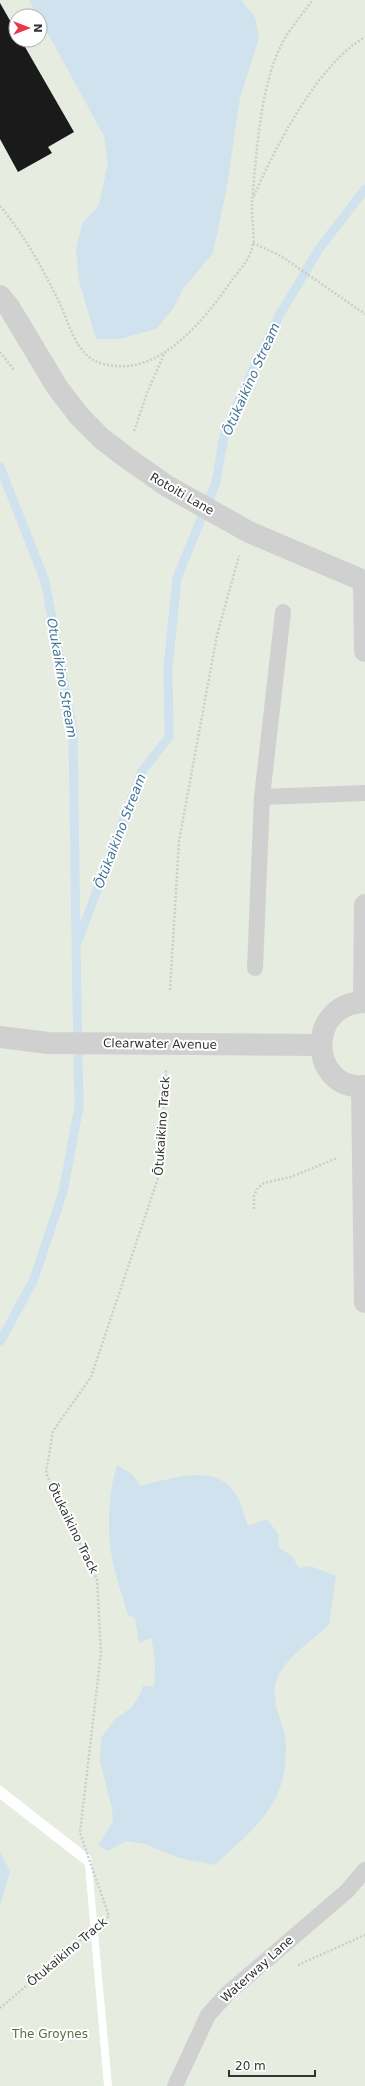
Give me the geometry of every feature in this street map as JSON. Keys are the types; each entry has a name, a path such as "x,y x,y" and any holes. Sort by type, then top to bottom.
{"street":[{"name":"Rotoiti Lane","path":"0,296 9,307 57,388 101,438 167,486 249,532 365,578 365,652"},
{"path":"365,905 364,1002 350,1004 338,1010 328,1020 322,1032 320,1046 323,1058 329,1070 338,1079 350,1085 364,1087 363,1244 365,1302"},
{"name":"Clearwater Avenue","path":"0,1037 48,1043 320,1046"}],"lane":[{"path":"255,968 262,797 283,612"},
{"path":"262,797 365,793"},
{"name":"Waterway Lane","path":"175,2086 208,2014 228,1993 347,1891 365,1870"}],"path":[{"path":"0,206 24,238 38,260 77,343 88,357 104,365 123,367 145,363 166,350 192,331 213,308 248,258 253,243 251,219 258,136 269,77 283,41 313,0"},
{"path":"252,200 282,137 333,62 351,45 365,37"},
{"path":"253,243 281,256 365,314"},
{"path":"127,458 147,393 166,350"},
{"path":"170,990 178,841 217,636 240,553"},
{"name":"Ōtukaikino Track","path":"0,2008 109,1916 80,1833 101,1652 97,1579 46,1473 53,1431 91,1378 159,1175 166,1067"},
{"path":"254,1209 256,1192 264,1183 291,1177 363,1148"},
{"path":"297,1966 365,1936"}],"green space":[{"path":"0,0 365,0 365,2086 112,2086 91,1856 0,1785"},
{"name":"The Groynes","path":"0,1799 85,1865 104,2086 0,2086"}],"water":[{"path":"29,0 241,0 255,17 259,38 240,98 226,192 213,253 183,289 173,309 156,329 119,339 96,339 79,281 76,250 82,224 99,205 108,163 104,136 48,34 48,8 34,8"},
{"path":"117,1465 133,1475 140,1486 175,1477 200,1475 223,1481 232,1489 242,1506 248,1526 267,1519 279,1535 278,1547 292,1556 299,1568 310,1566 336,1576 329,1625 293,1656 281,1671 277,1679 274,1695 286,1745 284,1772 278,1793 264,1816 245,1837 215,1865 179,1858 145,1844 127,1841 107,1851 98,1845 113,1821 112,1808 100,1761 101,1738 114,1720 131,1708 140,1695 143,1686 154,1687 155,1674 151,1638 139,1643 135,1618 128,1615 112,1560 109,1530 110,1508 112,1486"},
{"path":"0,1852 10,1871 0,1906"}],"building":[{"path":"0,3 8,17 8,48 26,48 74,132 48,147 52,153 18,172 0,139"}],"waterway":[{"name":"Ōtūkaikino Stream","path":"0,1342 34,1279 63,1192 79,1107 76,946 142,771 169,737 168,668 177,578 216,482 224,436 242,393 279,316 319,249 365,189"},
{"name":"Otukaikino Stream","path":"0,467 45,581 73,732 76,940"}]}
